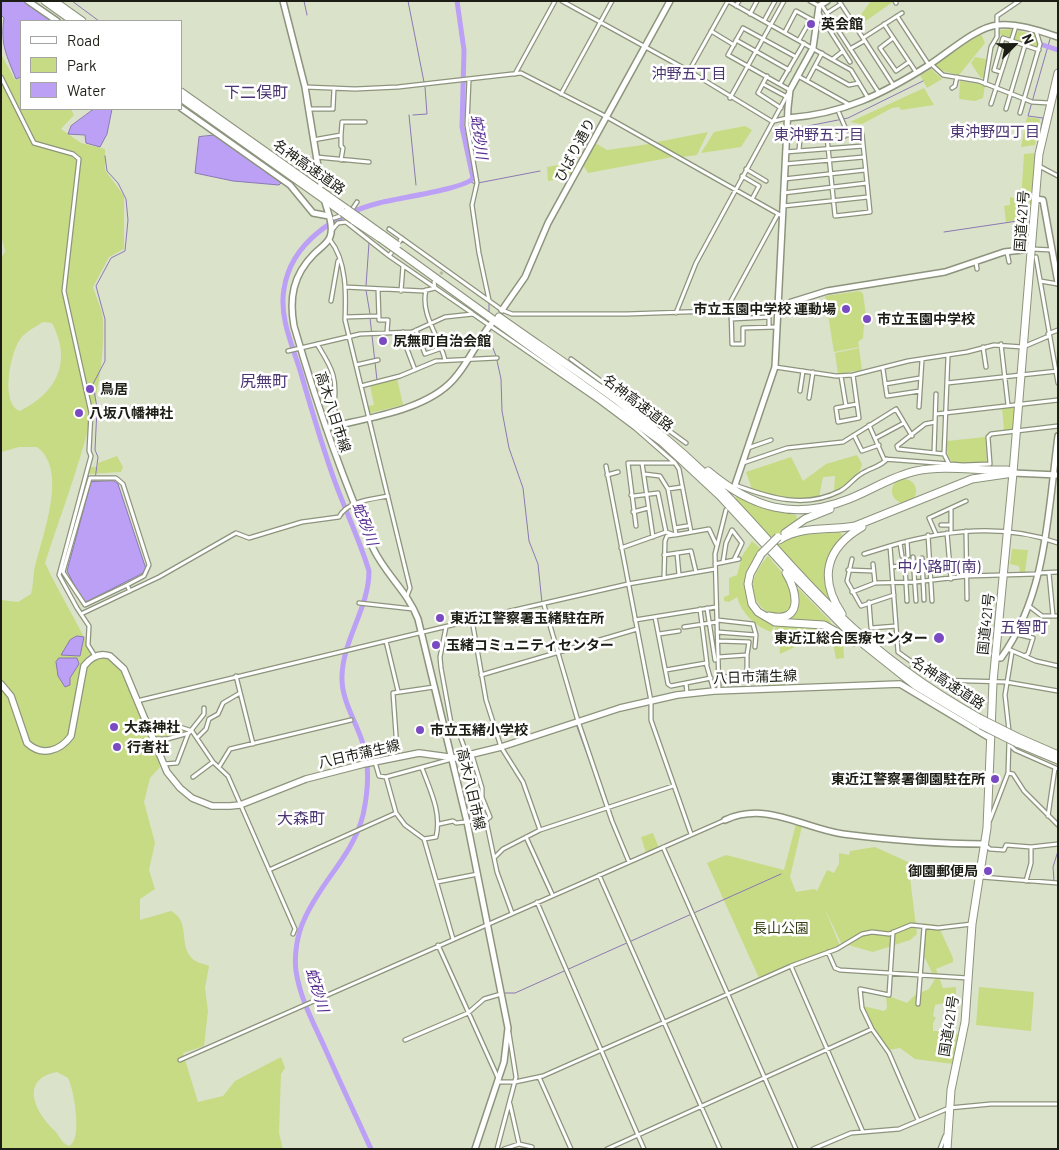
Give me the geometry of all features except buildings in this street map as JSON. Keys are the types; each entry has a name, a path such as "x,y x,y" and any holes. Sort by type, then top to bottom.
{"highway":[{"path":"44,1 72,20"},
{"path":"54,1 81,20"},
{"name":"国道421号","path":"947,1149 949,1108 965,1022 972,924 981,877 987,828 993,682 1017,431 1039,149 1058,73"},
{"name":"名神高速道路","path":"182,93 345,211"},
{"name":"名神高速道路","path":"182,99 345,211 384,234 402,251 662,442 720,496 776,558 852,635 916,686 1057,766"},
{"name":"名神高速道路","path":"402,251 640,419 702,470 796,572 850,625 913,676 981,722"},
{"path":"640,419 726,486 756,502 774,508 807,510 848,500"},
{"path":"916,686 835,631 812,623 775,622 758,612 750,599 748,584 750,574 762,555 779,538 805,519 893,478 936,468 1008,470 1013,473"},
{"path":"779,538 797,531 838,530 868,522 972,478 1013,473"},
{"path":"850,625 832,596 828,585 829,567 835,551 841,543 868,522"},
{"path":"762,555 752,575 751,593 760,610 767,616 781,617 792,611 796,598 792,582 776,558"},
{"name":"名神高速道路","path":"1015,741 1058,755"}],"main road":[{"path":"1,684 11,696 28,744 42,751 54,750 65,744 70,736 82,672 88,661 95,656"},
{"name":"八日市蒲生線","path":"95,656 110,656 120,663 173,781 192,798 212,806 240,805 306,779 373,762 419,754 452,759 469,755 501,747 578,721 687,693 900,684 990,738"}],"street":[{"path":"28,1 56,20"},
{"path":"283,1 305,87 321,185"},
{"path":"515,74 555,1"},
{"path":"562,1 689,71 730,98 773,121 833,112 879,94 916,73 979,32 997,25 1016,26 1058,37"},
{"path":"561,94 612,1"},
{"name":"ひばり通り","path":"502,310 525,277 548,223 605,116 670,1"},
{"path":"689,71 728,1 851,70 868,98"},
{"path":"736,6 739,1"},
{"path":"750,14 757,1"},
{"path":"764,21 774,1"},
{"path":"730,98 784,1"},
{"path":"810,1 821,6 827,13 879,94"},
{"path":"985,84 991,47 997,37 997,16 1018,1"},
{"path":"827,13 840,3 894,86"},
{"path":"676,313 696,263 813,48 821,6"},
{"path":"821,6 850,62"},
{"path":"785,32 796,11 817,23"},
{"path":"850,49 902,13"},
{"path":"896,16 930,64 943,75 985,84 1025,99 1049,103"},
{"path":"799,40 811,19"},
{"path":"884,24 916,73"},
{"path":"991,104 1016,26"},
{"path":"790,90 728,55 743,28 796,57"},
{"path":"711,31 734,45"},
{"path":"1020,113 1040,44 1036,31"},
{"path":"893,38 880,48 896,72 909,62"},
{"path":"1001,72 994,70 1003,38 1038,50"},
{"path":"736,40 789,70"},
{"path":"780,84 804,43"},
{"path":"1006,109 1025,45"},
{"path":"833,59 843,51"},
{"path":"807,81 822,53"},
{"path":"815,66 848,85 859,83"},
{"path":"305,87 355,90 454,82 515,74 526,75 605,116 780,215"},
{"path":"767,76 758,93 781,108"},
{"path":"798,76 850,105"},
{"path":"1,77 34,143 78,156 76,195 64,291 91,412 89,452 91,456 59,575 89,626 88,646 95,656"},
{"path":"952,88 955,86 957,77"},
{"path":"470,80 466,124 477,171 477,184 472,205 479,253 487,283 489,300"},
{"path":"763,84 787,97"},
{"path":"309,109 333,109 334,88"},
{"path":"725,310 780,215 783,206 790,90"},
{"path":"182,109 295,189 313,213 331,217 353,210 357,202"},
{"path":"839,113 845,127 845,136"},
{"path":"340,160 343,148 341,146 342,122 365,122"},
{"path":"834,129 834,136"},
{"path":"799,151 800,138 862,134 870,212 835,216 827,137"},
{"path":"313,140 341,135"},
{"path":"785,152 863,146"},
{"path":"316,157 369,162"},
{"path":"785,164 864,157"},
{"path":"1038,166 1041,165 1058,176"},
{"path":"746,169 766,181"},
{"path":"784,178 865,170"},
{"path":"742,176 758,186 752,198"},
{"path":"783,193 867,184"},
{"path":"783,206 868,197"},
{"path":"1029,285 1040,282 1058,284 1055,250 1043,200 1036,199"},
{"path":"325,202 331,217 332,229 330,240 339,258 346,287 345,317 410,588 407,596"},
{"path":"780,215 779,306 774,367 735,487 776,499 814,499 841,491 856,477 883,464 888,458"},
{"path":"332,229 338,223 346,222 390,256 473,314 491,324 667,452 679,469 691,532"},
{"path":"384,234 402,238 502,310 512,314 676,313 771,309 827,291 932,274 1007,252 1032,248 1055,250"},
{"path":"390,256 402,238"},
{"name":"高木八日市線","path":"330,240 310,258 295,283 291,308 300,348 353,505 374,551 386,571 407,596 415,609 467,822 508,1028 507,1052 475,1149"},
{"path":"1007,252 1009,262"},
{"path":"1036,257 1048,335 1058,383"},
{"path":"331,301 339,258"},
{"path":"976,262 977,269"},
{"path":"401,291 403,265"},
{"path":"434,282 435,288"},
{"path":"346,287 401,291 435,288"},
{"path":"378,289 379,320 388,320 387,332"},
{"path":"426,290 425,310 442,348 445,360"},
{"path":"731,310 732,344 743,344 743,328 778,326"},
{"path":"288,351 373,333 416,330 445,317 473,314"},
{"path":"345,317 379,316"},
{"path":"731,318 769,317 769,327"},
{"path":"326,428 416,405 431,398 449,384 469,360 491,324"},
{"path":"416,330 425,354 442,348"},
{"path":"774,367 841,376 853,375 883,369 908,361 948,356 1001,344 1023,347 1058,330"},
{"path":"403,332 415,370"},
{"path":"318,344 333,376 336,390 333,408 340,424"},
{"path":"1001,344 1008,405"},
{"path":"984,347 986,367"},
{"path":"948,356 944,454 949,464"},
{"path":"361,386 400,376 445,360 498,358"},
{"path":"571,359 677,439 686,443"},
{"path":"356,365 378,360"},
{"path":"919,407 922,360"},
{"path":"883,369 887,396 920,391"},
{"path":"800,391 803,370"},
{"path":"947,383 1056,371"},
{"path":"809,398 813,372"},
{"path":"853,375 859,418 838,422 836,408 857,404"},
{"path":"841,376 846,406"},
{"path":"885,384 920,378"},
{"path":"934,453 936,394"},
{"path":"936,414 1058,400"},
{"path":"743,463 787,448 843,442 896,409 912,436"},
{"path":"935,422 926,424 897,446 898,449 944,454"},
{"path":"876,438 904,423"},
{"path":"869,426 884,458 949,464 990,464 988,437 990,434 1058,426"},
{"path":"854,435 862,451 879,445"},
{"path":"987,828 1008,773 1015,741 1006,682 1010,650 1015,634 1029,606 1038,573 1055,475 1058,436"},
{"path":"748,448 771,440"},
{"path":"636,526 627,464 630,462 675,463"},
{"path":"642,463 653,537"},
{"path":"606,466 651,701 651,720 691,834"},
{"path":"608,475 618,472"},
{"path":"1013,473 1055,475"},
{"path":"644,474 660,476 668,489 675,535"},
{"path":"90,478 116,478 123,484 149,564 144,576 127,585 85,605 63,572 90,478"},
{"path":"668,489 682,487"},
{"path":"631,494 634,496 658,493 666,532"},
{"path":"81,614 130,591 236,533 249,538 302,522 330,520 339,516 342,510 353,505 388,496"},
{"path":"936,534 929,518 966,501"},
{"path":"633,512 648,508"},
{"path":"951,508 949,533 951,579"},
{"path":"716,647 718,641 714,564 716,544 726,510"},
{"path":"941,525 951,525"},
{"path":"675,528 687,526"},
{"path":"664,578 665,539 667,536 710,529 713,542 716,544"},
{"path":"723,562 726,543 732,530 742,543 734,560"},
{"path":"966,531 967,599"},
{"path":"864,554 928,535 966,531 1008,533 1045,538 1058,543"},
{"path":"621,548 666,532 675,535"},
{"path":"928,535 932,601"},
{"path":"907,541 908,556"},
{"path":"900,543 902,556"},
{"path":"890,546 898,652 937,680 1006,682 1058,691"},
{"path":"664,555 691,551 696,572"},
{"path":"677,553 679,575"},
{"path":"913,557 916,601"},
{"path":"922,558 924,600"},
{"path":"714,564 739,559"},
{"path":"852,559 847,581 861,606 894,595"},
{"path":"873,564 875,583"},
{"path":"892,567 905,566 907,601"},
{"path":"137,701 344,650 628,584 715,569"},
{"path":"848,570 873,571"},
{"path":"852,592 875,583 906,583 967,576 1058,572"},
{"path":"1049,573 1053,616"},
{"path":"127,585 130,591"},
{"path":"869,602 871,628 896,626"},
{"path":"359,603 415,609"},
{"path":"544,605 578,721 629,862"},
{"path":"1029,606 1042,616 1058,616"},
{"path":"635,620 716,607"},
{"path":"706,608 711,635 716,647 719,678 717,691"},
{"path":"700,610 711,678 717,691"},
{"path":"655,617 668,684 711,678"},
{"path":"472,620 481,675 501,747 523,782 540,830"},
{"path":"684,627 717,621 753,624 756,634 755,647"},
{"path":"439,824 453,821 486,820 491,815 482,796 482,788 469,755 451,723 440,658 446,626"},
{"path":"481,675 637,629"},
{"path":"659,634 679,631"},
{"path":"704,636 717,633 756,634"},
{"path":"1015,634 1033,638 1028,654 1024,656"},
{"path":"386,640 398,691"},
{"path":"718,641 749,642 747,676 719,678"},
{"path":"706,649 716,647"},
{"path":"996,658 1001,658 1010,650"},
{"path":"1010,650 1058,666"},
{"path":"666,670 717,659 747,656"},
{"path":"236,676 253,744"},
{"path":"686,683 687,693"},
{"path":"394,758 394,751 397,749 393,692 435,687"},
{"path":"198,737 206,729 209,719 218,714 223,703 240,693"},
{"path":"164,764 177,763 190,732 204,714 204,708"},
{"path":"219,767 230,749 351,720"},
{"path":"148,722 174,725 198,737 213,762 228,776 295,929 294,933"},
{"path":"154,739 167,739 190,732"},
{"path":"373,762 379,776 386,778 452,759"},
{"path":"193,776 213,762"},
{"path":"1048,816 1057,766"},
{"path":"422,768 436,808 439,824 436,837 424,839"},
{"path":"1008,773 1013,774 1024,791 1058,824"},
{"path":"386,778 396,813 405,824 424,839 453,939"},
{"path":"494,858 503,849 540,830 673,786"},
{"path":"180,1060 552,894 691,834 753,811 841,834 943,844 985,844 990,849 1004,850 1006,845 1031,847 1058,844"},
{"path":"269,870 396,813"},
{"path":"486,820 494,858 512,912"},
{"path":"526,837 552,894"},
{"path":"663,847 796,1149"},
{"path":"1026,881 1031,863 1031,847"},
{"path":"437,882 478,874"},
{"path":"599,875 720,1149"},
{"path":"981,877 1058,883"},
{"path":"536,902 644,1149"},
{"path":"438,945 498,1080 515,1082 539,1077 791,966 828,952 862,934 872,932 889,934 911,925 938,928 972,924"},
{"path":"918,1004 922,976 924,926"},
{"path":"893,931 888,995 860,989 862,1008 872,1029 889,1053 918,1120"},
{"path":"828,952 835,968 891,975 968,978"},
{"path":"791,966 826,1051 863,1132"},
{"path":"405,1040 468,1013 484,999 502,994"},
{"path":"498,1149 515,1082 515,1064 508,1028"},
{"path":"607,1149 872,1029"},
{"path":"539,1077 571,1149"},
{"path":"510,1104 519,1144"},
{"path":"814,1149 851,1132 899,1129 949,1108 991,1104 1058,1104"},
{"path":"940,1149 947,1133"},
{"path":"504,1149 519,1144 532,1147 532,1149"}],"green space":[{"path":"871,1 894,1 863,23 860,16"},
{"path":"1013,29 1036,36 1039,44 1037,47 999,34 999,30"},
{"path":"981,34 985,43 959,75 939,70 934,64"},
{"path":"1,54 15,80 20,78 20,110 72,110 74,115 61,129 81,143 105,149 105,170 124,196 124,249 109,257 93,287 103,320 103,350 93,411 75,474 45,563 91,652 112,660 126,680 147,727 157,756 160,767 150,778 144,802 155,843 149,870 155,889 140,899 140,920 171,911 181,921 189,955 194,960 209,966 205,988 208,1011 204,1046 183,1053 198,1102 223,1096 235,1081 281,1057 285,1068 281,1074 279,1133 283,1149 1,1149 1,600 18,602 31,594 52,489 51,472 47,458 37,447 19,447 1,452 1,259 5,251 1,235","holes":["43,322 52,323 61,350 61,363 58,374 44,395 20,411 10,399 9,377 13,354 21,338 28,331","57,1072 68,1078 73,1093 76,1114 76,1135 69,1146 62,1141 47,1123 34,1097 34,1089 38,1081 45,1076"]},
{"path":"975,57 986,59 983,78 980,77 971,63"},
{"path":"931,69 942,79 927,88 920,75"},
{"path":"960,81 985,85 983,98 975,101 959,99"},
{"path":"924,88 934,105 901,110 899,107 892,108 862,124 850,122"},
{"path":"1027,117 1040,119 1035,145 1021,147"},
{"path":"745,126 752,130 741,147 701,153 714,132"},
{"path":"708,132 697,155 682,157 652,143"},
{"path":"597,144 607,150 649,144 673,157 588,173 583,165 593,146"},
{"path":"1035,153 1030,218 1006,222 1004,206 1010,205 1010,197 1021,200 1024,154"},
{"path":"577,163 571,177 548,181 547,167"},
{"name":"市立玉園中学校 運動場","path":"860,291 863,294 867,322 864,324 863,338 858,342 859,347 834,352 825,296"},
{"path":"859,348 862,370 838,374 835,353"},
{"path":"397,378 403,405 370,413 368,406 374,405 370,385"},
{"path":"1015,405 1013,430 1004,431 1002,407"},
{"path":"985,437 987,463 964,465 953,462 949,458 947,441"},
{"path":"857,455 862,464 858,473 851,481 834,492 835,476 823,477 819,497 810,499 784,499 750,489 751,486 746,472 791,457 803,481 826,464"},
{"path":"117,456 123,467 121,472 87,474 90,467 98,467 98,463"},
{"path":"904,479 912,483 916,491 912,499 904,503 896,499 892,491 896,483"},
{"path":"737,496 764,509 796,515 798,520 772,540 735,499"},
{"path":"840,532 844,537 833,549 831,556 829,573 830,597 827,600 777,546 789,536"},
{"path":"752,541 762,550 750,572 750,602 775,624 771,632 750,619 742,609 737,597 729,602 724,601 724,597 729,595 729,578 737,575 742,556"},
{"path":"1012,549 1028,550 1025,572 1020,573 1019,566 1010,564"},
{"path":"768,556 789,583 792,590 793,598 786,613 771,615 757,601 754,594 754,580"},
{"path":"799,589 831,622 830,625 784,619 798,599 797,590"},
{"path":"776,624 797,625 799,634 792,638 795,647 780,654 779,635 774,632"},
{"path":"798,626 823,627 843,640 844,658 836,659 832,638 800,634"},
{"path":"774,668 785,672 785,687 768,688 765,669"},
{"path":"154,725 189,731 177,736 155,739 151,729"},
{"name":"長山公園","path":"796,824 802,826 790,877 796,892 814,889 817,891 827,870 834,873 839,864 839,853 849,855 850,851 875,847 908,862 917,934 910,940 873,952 841,943 824,907 840,946 759,978 707,863 726,855 784,870"},
{"path":"653,833 659,848 646,853 641,837"},
{"path":"923,923 938,925 953,958 953,962 936,969 943,988 956,987 956,1000 935,1005 933,1016 936,1018 933,1023 933,1031 944,1031 960,1035 953,1064 915,1059 900,1048 889,1050 867,1019 863,1006 884,1011 887,1008 886,995 907,1003 915,995 929,989 935,979 921,950"},
{"path":"979,987 1034,992 1031,1031 976,1025"}],"water":[{"path":"1,1 25,1 53,20 20,20 20,77 16,79 7,57 3,36 4,18 1,15"},
{"path":"93,110 112,110 107,134 100,147 86,143 85,135 68,134 71,126"},
{"path":"217,135 281,183 279,185 233,181 195,173 199,137"},
{"path":"114,481 118,484 146,569 143,573 84,603 67,571 91,482"},
{"path":"77,636 84,637 80,656 61,655 70,640"},
{"path":"59,658 77,658 79,664 70,678 70,685 65,687 58,676 56,662"}],"waterway":[{"path":"72,1 98,20"},
{"path":"304,1 307,15"},
{"path":"408,1 424,82"},
{"name":"蛇砂川","path":"371,1149 307,1010 298,981 295,958 304,920 319,893 352,843 365,806 368,779 367,761 360,735 346,702 342,676 343,662 365,598 369,571 321,441 287,330 283,299 288,272 296,257 318,232 332,223 347,214 363,208 458,186 473,178 462,127 464,50 457,1"},
{"path":"1035,158 1043,118 1028,116 1050,39"},
{"path":"1049,47 1058,50"},
{"path":"788,130 848,118 923,81"},
{"path":"413,115 427,114 425,87"},
{"path":"409,115 416,185"},
{"path":"778,132 785,131"},
{"path":"95,480 98,457 95,450 97,408 93,384 105,361 105,319 96,286 111,258 125,251 128,220 126,199 118,183 107,171 105,156"},
{"path":"478,183 540,171"},
{"path":"471,182 475,184 471,206"},
{"path":"471,210 480,267"},
{"path":"944,232 1031,219"},
{"path":"366,286 369,243"},
{"path":"366,290 370,314"},
{"path":"489,303 489,314"},
{"path":"370,318 377,380"},
{"path":"487,333 496,356 501,379 502,411 509,448 523,488 529,541 538,564 542,603"},
{"path":"550,631 561,668"},
{"path":"574,712 575,718"},
{"path":"576,724 603,798"},
{"path":"610,821 624,854"},
{"path":"1054,881 1053,867 1058,851"},
{"path":"505,993 515,993 781,874"}],"tunnel":[{"path":"438,278 445,268"},
{"path":"907,673 913,663"}],"place":[{"name":"英会館","path":"811,24"},
{"name":"市立玉園中学校 運動場","path":"846,309"},
{"name":"市立玉園中学校","path":"867,319"},
{"name":"尻無町自治会館","path":"383,341"},
{"name":"鳥居","path":"90,389"},
{"name":"八坂八幡神社","path":"79,413"},
{"name":"東近江警察署玉緒駐在所","path":"440,618"},
{"name":"東近江総合医療センター","path":"939,638"},
{"name":"玉緒コミュニティセンター","path":"436,645"},
{"name":"大森神社","path":"114,727"},
{"name":"市立玉緒小学校","path":"420,730"},
{"name":"行者社","path":"117,747"},
{"name":"東近江警察署御園駐在所","path":"995,779"},
{"name":"御園郵便局","path":"988,871"}],"district":[{"name":"沖野五丁目","path":"689,74"},
{"name":"下二俣町","path":"256,93"},
{"name":"東沖野四丁目","path":"995,132"},
{"name":"東沖野五丁目","path":"819,135"},
{"name":"尻無町","path":"264,382"},
{"name":"中小路町(南)","path":"939,567"},
{"name":"五智町","path":"1024,628"},
{"name":"大森町","path":"301,819"}]}
